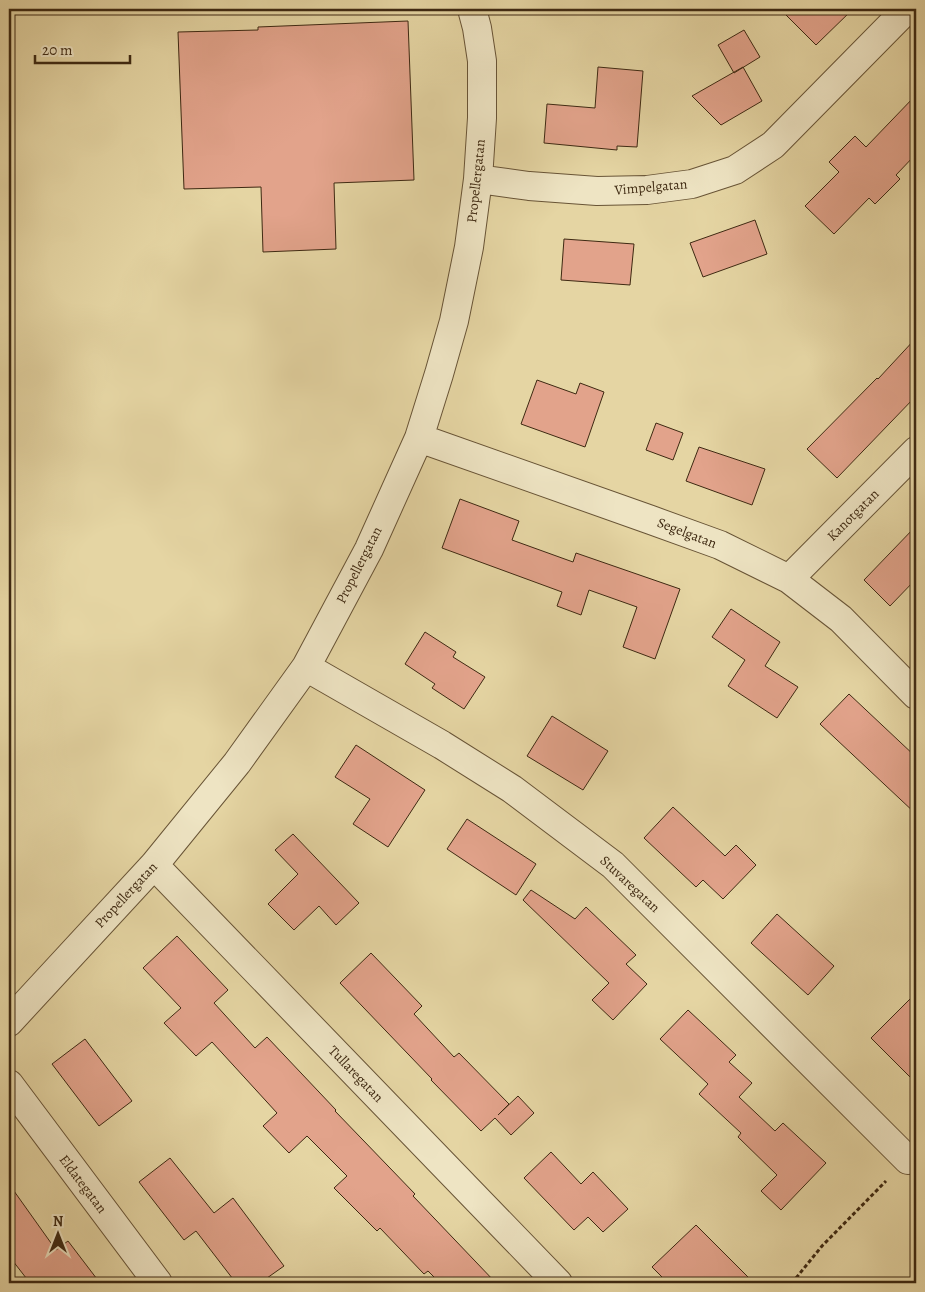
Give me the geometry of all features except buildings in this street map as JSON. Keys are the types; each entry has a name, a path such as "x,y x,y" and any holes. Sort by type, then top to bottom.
{"street":[{"name":"Propellergatan","path":"9,1022 154,865 237,763 306,666 369,549 419,438 454,321 469,247 478,179 482,118 482,61 472,9"},
{"name":"Vimpelgatan","path":"478,179 578,190 647,190 692,184 735,170 773,145 907,9"},
{"name":"Segelgatan","path":"419,438 720,545 789,579 841,620 916,696"},
{"name":"Kanotgatan","path":"789,579 916,451"},
{"name":"Stuvaregatan","path":"306,666 442,745 512,789 613,865 908,1160"},
{"name":"Tullaregatan","path":"154,865 558,1283"},
{"name":"Eldategatan","path":"9,1084 158,1283"}],"path":[{"path":"792,1283 822,1246 908,1160"}]}
